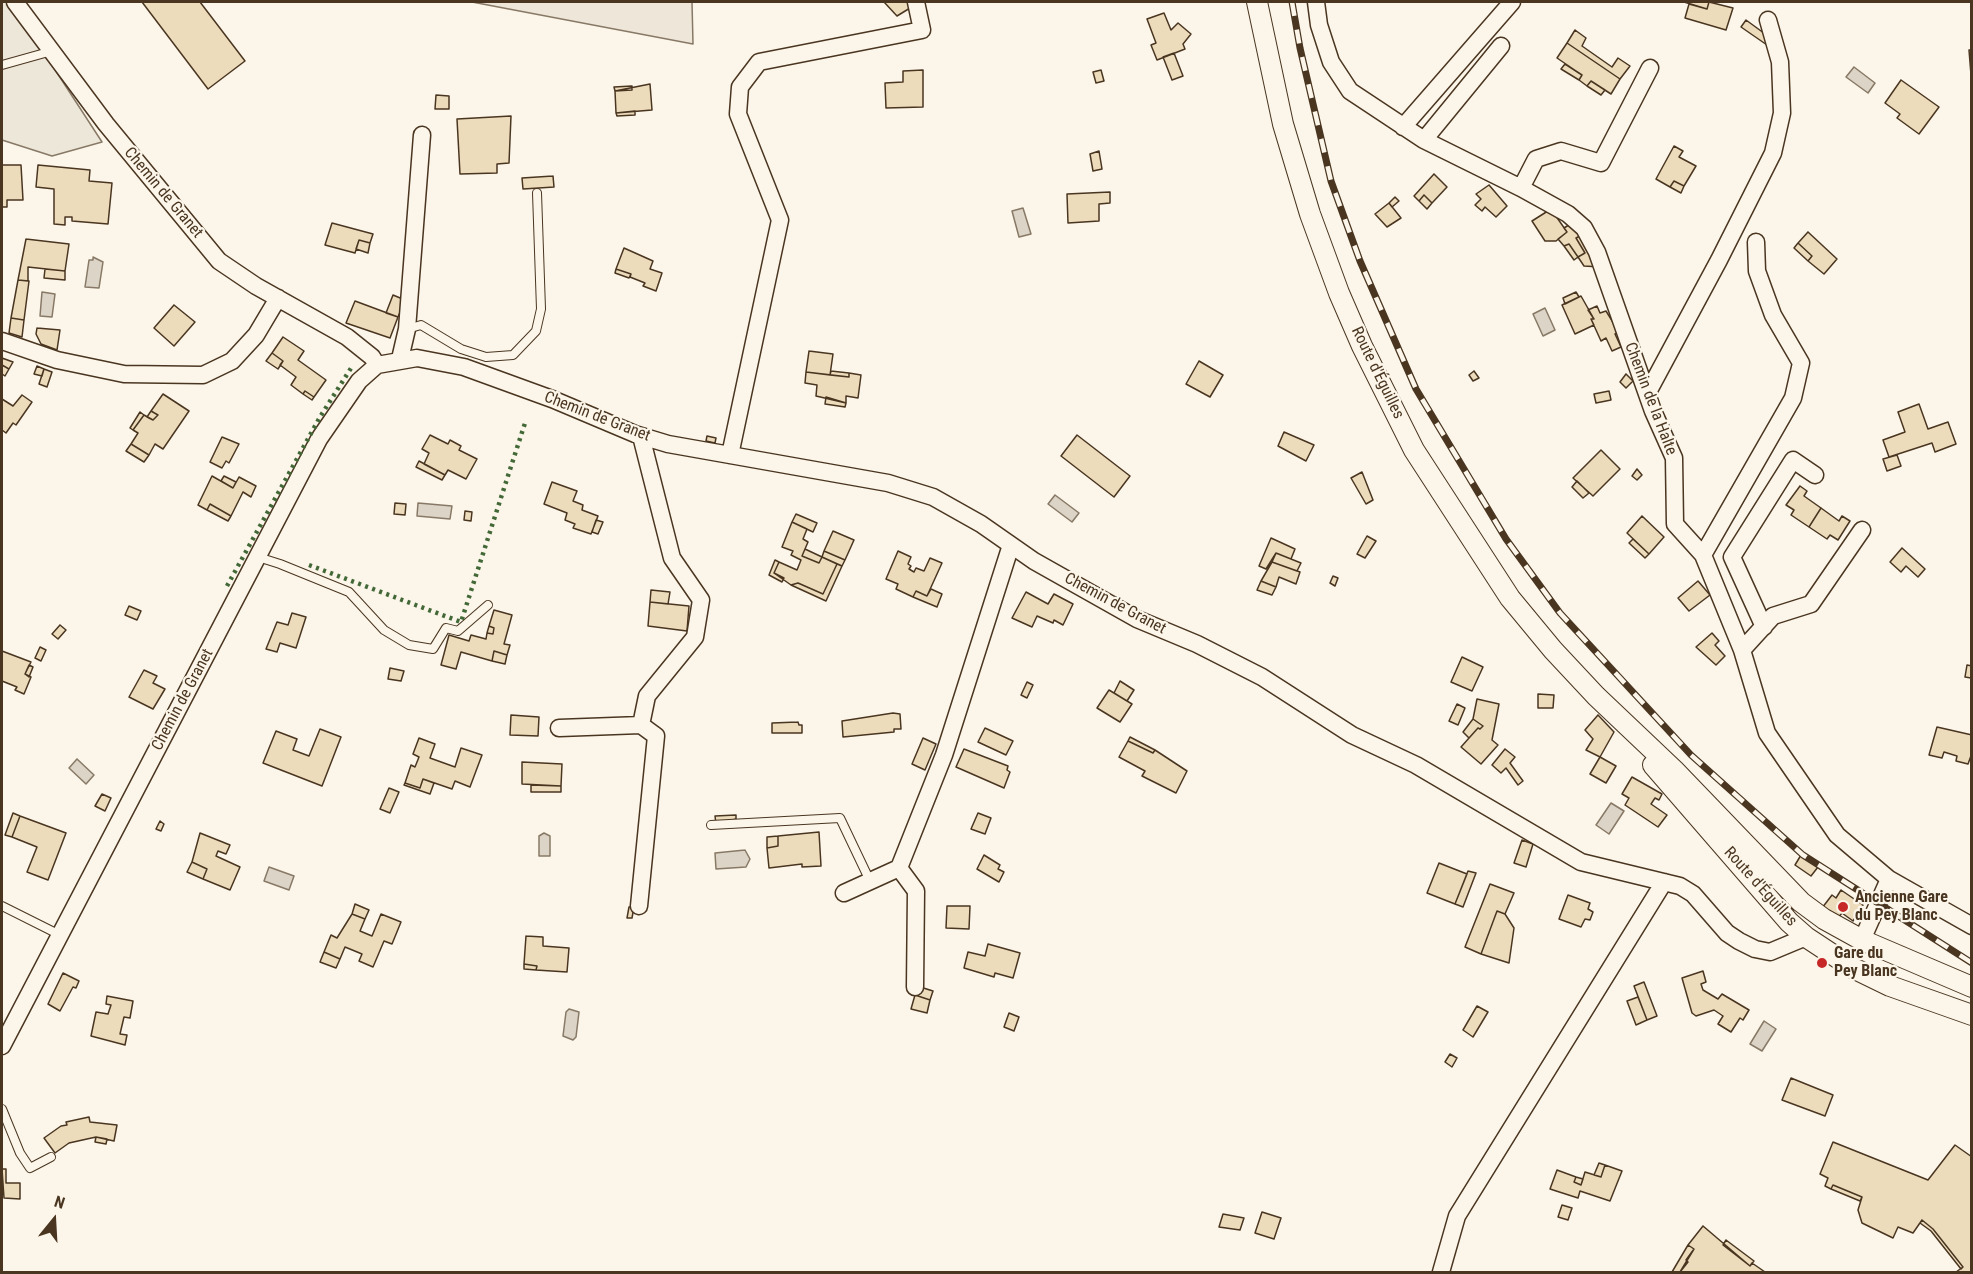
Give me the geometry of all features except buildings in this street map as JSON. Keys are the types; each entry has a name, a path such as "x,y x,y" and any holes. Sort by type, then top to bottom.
{"street":[{"name":"Chemin de Granet","path":"15,2 106,124 219,261 347,337 372,357 377,365"},
{"path":"730,455 780,220 738,114 740,87 759,62 922,30 916,2"},
{"name":"Route d'Éguilles","path":"1257,2 1274,87 1307,202 1362,346 1414,450 1477,550 1510,597 1553,650 1596,696 1789,922 1853,968 1890,986 1971,1015"},
{"name":"Chemin de la Halte","path":"1316,2 1319,25 1331,63 1350,91 1424,140 1521,188 1568,214 1584,228 1597,252 1647,394 1674,458 1675,524 1703,555 1742,650 1767,733 1837,834 1889,879 1971,926"},
{"path":"1403,127 1512,2"},
{"path":"1647,394 1773,153 1782,113 1780,62 1768,20"},
{"path":"1424,140 1502,46"},
{"path":"1521,188 1536,159 1561,151 1601,163 1650,68"},
{"path":"400,359 407,329 422,135"},
{"path":"1703,555 1793,398 1801,363 1773,315 1757,272 1756,242"},
{"path":"2,341 57,360 124,374 203,375 232,361 256,335 278,298"},
{"name":"Chemin de Granet","path":"2,1046 58,933 319,439 359,381 377,365 400,359 417,358 464,367 552,399 641,436 730,455 888,483 933,497 1137,619 1197,644 1262,677 1352,735 1416,765 1581,862 1680,886 1693,894 1727,933 1755,949 1770,952 1782,949 1806,936"},
{"path":"641,436 672,558 701,600 695,637 647,696 641,725"},
{"path":"1764,627 1732,557 1793,460 1815,475"},
{"path":"1742,650 1773,616 1811,604 1862,530"},
{"path":"844,892 899,868 944,755 1011,544"},
{"name":"Route d'Éguilles","path":"1596,696 1674,770 1801,902 1820,917 1862,940 1971,987"},
{"path":"559,728 641,725 656,736 639,906"},
{"path":"899,868 916,891 915,987"},
{"path":"1853,968 1862,940 1889,879"},
{"path":"1441,1272 1457,1216 1664,882"},
{"path":"1806,936 1820,917"}],"lane":[{"path":"2,65 53,51"},
{"path":"407,329 422,325 461,349 486,357 513,355 536,332 541,309 537,193"},
{"path":"258,557 349,592 384,630 409,645 433,649 446,628 458,631 488,605"},
{"path":"711,825 840,818 870,881"},
{"path":"2,906 58,933"},
{"path":"2,1109 20,1153 30,1167 51,1157"}],"shaded area":[{"path":"2,2 11,2 102,142 52,156 2,140"},
{"path":"472,2 692,2 693,44"},
{"path":"1854,67 1875,83 1868,93 1846,77"},
{"path":"1023,208 1031,234 1019,237 1012,211"},
{"path":"93,257 103,262 99,288 85,287 89,260 93,260"},
{"path":"42,292 55,294 52,317 40,316"},
{"path":"1545,308 1555,330 1543,336 1533,314"},
{"path":"1055,495 1079,513 1072,522 1048,504"},
{"path":"418,503 452,506 450,519 417,516"},
{"path":"77,759 94,775 86,784 69,768"},
{"path":"1611,803 1624,811 1609,834 1596,825"},
{"path":"544,833 550,836 550,856 539,856 539,836"},
{"path":"745,850 750,859 746,867 716,869 715,853"},
{"path":"269,867 294,876 289,890 264,881"},
{"path":"569,1009 579,1012 576,1037 573,1040 563,1036 566,1012"},
{"path":"1764,1021 1776,1029 1762,1051 1750,1044"}],"railway":[{"path":"1292,2 1300,48 1331,181 1360,261 1416,389 1506,539 1560,613 1691,755 1803,855 1972,963"}],"hedge":[{"path":"227,586 320,417 353,365"},
{"path":"309,565 461,622 525,423"}],"place":[{"name":"Ancienne Gare du Pey Blanc","path":"1843,907"},
{"name":"Gare du Pey Blanc","path":"1822,963"}]}
